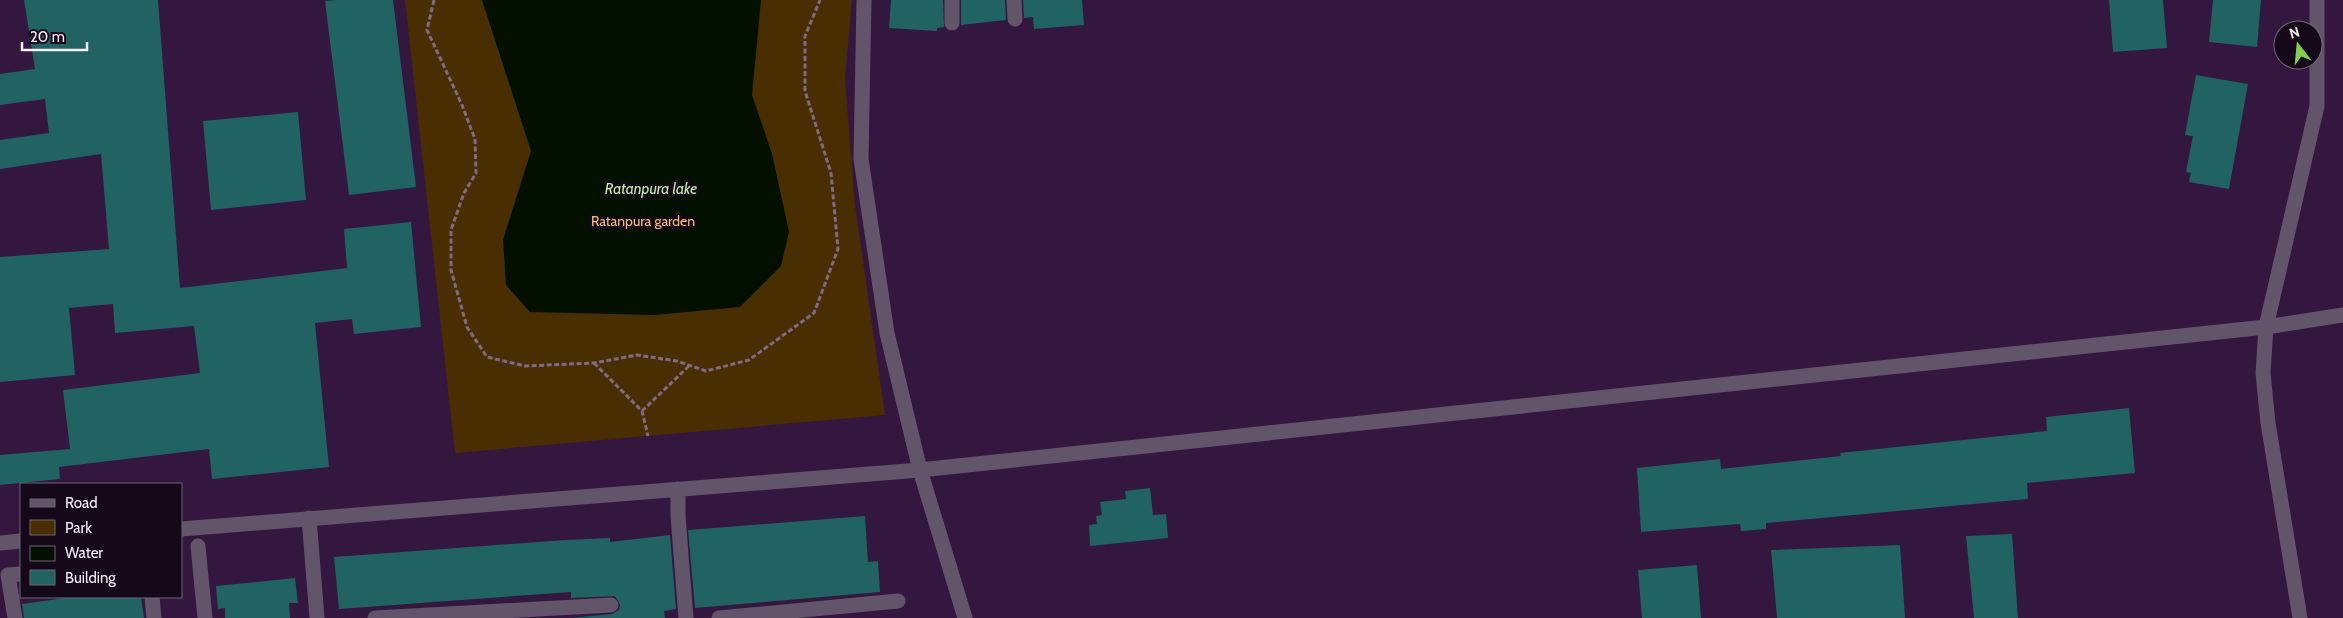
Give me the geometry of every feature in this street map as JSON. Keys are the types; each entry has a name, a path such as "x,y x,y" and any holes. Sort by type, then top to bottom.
{"street":[{"path":"864,0 861,159 887,333 920,470 965,618"},
{"path":"952,0 952,23"},
{"path":"1014,0 1016,19"},
{"path":"2300,618 2268,423 2263,373 2266,328 2317,106 2317,0"},
{"path":"182,528 920,470 2266,328 2343,315"},
{"path":"678,489 678,516 686,618"},
{"path":"309,518 317,618"},
{"path":"0,543 20,541"},
{"path":"198,546 205,618"},
{"path":"15,618 8,575 20,574"},
{"path":"152,598 154,618"},
{"path":"718,618 898,601"},
{"path":"375,618 611,605"}],"path":[{"path":"434,0 427,30 462,104 475,139 476,173 464,193 451,230 451,270 467,327 487,357 525,366 594,363 637,354 690,365 706,371 749,360 814,313 838,249 831,173 805,92 805,36 820,0"},
{"path":"594,363 642,410 648,436"},
{"path":"642,410 690,365"}],"green space":[{"name":"Ratanpura garden","path":"405,0 852,0 845,78 855,205 885,415 455,453"}],"water":[{"name":"Ratanpura lake","path":"482,0 761,0 752,95 772,154 789,232 781,266 740,307 655,315 530,312 506,285 503,240 531,151"}],"building":[{"path":"24,0 158,0 180,288 347,268 344,229 411,222 421,327 354,334 352,319 315,323 329,467 212,479 209,449 59,467 60,479 0,485 0,455 70,449 63,390 200,373 194,326 115,333 113,304 69,308 75,375 0,382 0,257 109,249 101,154 0,169 0,140 49,133 45,99 0,105 0,74 35,69"},
{"path":"393,0 416,187 349,195 325,1"},
{"path":"891,0 943,0 944,27 937,28 937,31 889,28"},
{"path":"961,0 1005,0 1006,20 961,25"},
{"path":"1023,0 1082,0 1084,25 1034,29 1033,17 1024,18"},
{"path":"2109,0 2163,0 2167,48 2113,52"},
{"path":"2213,0 2261,0 2257,47 2209,42"},
{"path":"2196,75 2248,84 2229,189 2189,182 2191,173 2186,172 2193,136 2185,135"},
{"path":"298,112 306,200 211,210 203,121"},
{"path":"2129,408 2135,473 2027,483 2028,499 1766,523 1766,529 1741,531 1740,524 1641,532 1637,468 1720,459 1721,469 1841,456 1840,453 2047,431 2046,417"},
{"path":"1150,488 1153,515 1166,514 1168,538 1090,546 1089,525 1097,524 1096,516 1102,515 1100,502 1126,499 1125,491"},
{"path":"865,516 868,562 878,561 880,592 695,608 688,530"},
{"path":"2012,534 2018,618 1974,618 1966,536"},
{"path":"670,535 676,609 664,611 665,618 572,618 612,614 619,610 620,605 615,596 571,598 571,592 339,609 334,557 565,540 610,538 610,542"},
{"path":"1900,545 1905,618 1777,618 1771,550"},
{"path":"1697,565 1701,618 1642,618 1638,570"},
{"path":"295,578 298,603 289,603 290,618 225,618 225,608 218,609 216,586"},
{"path":"65,598 141,598 144,618 24,618 22,604"}]}
